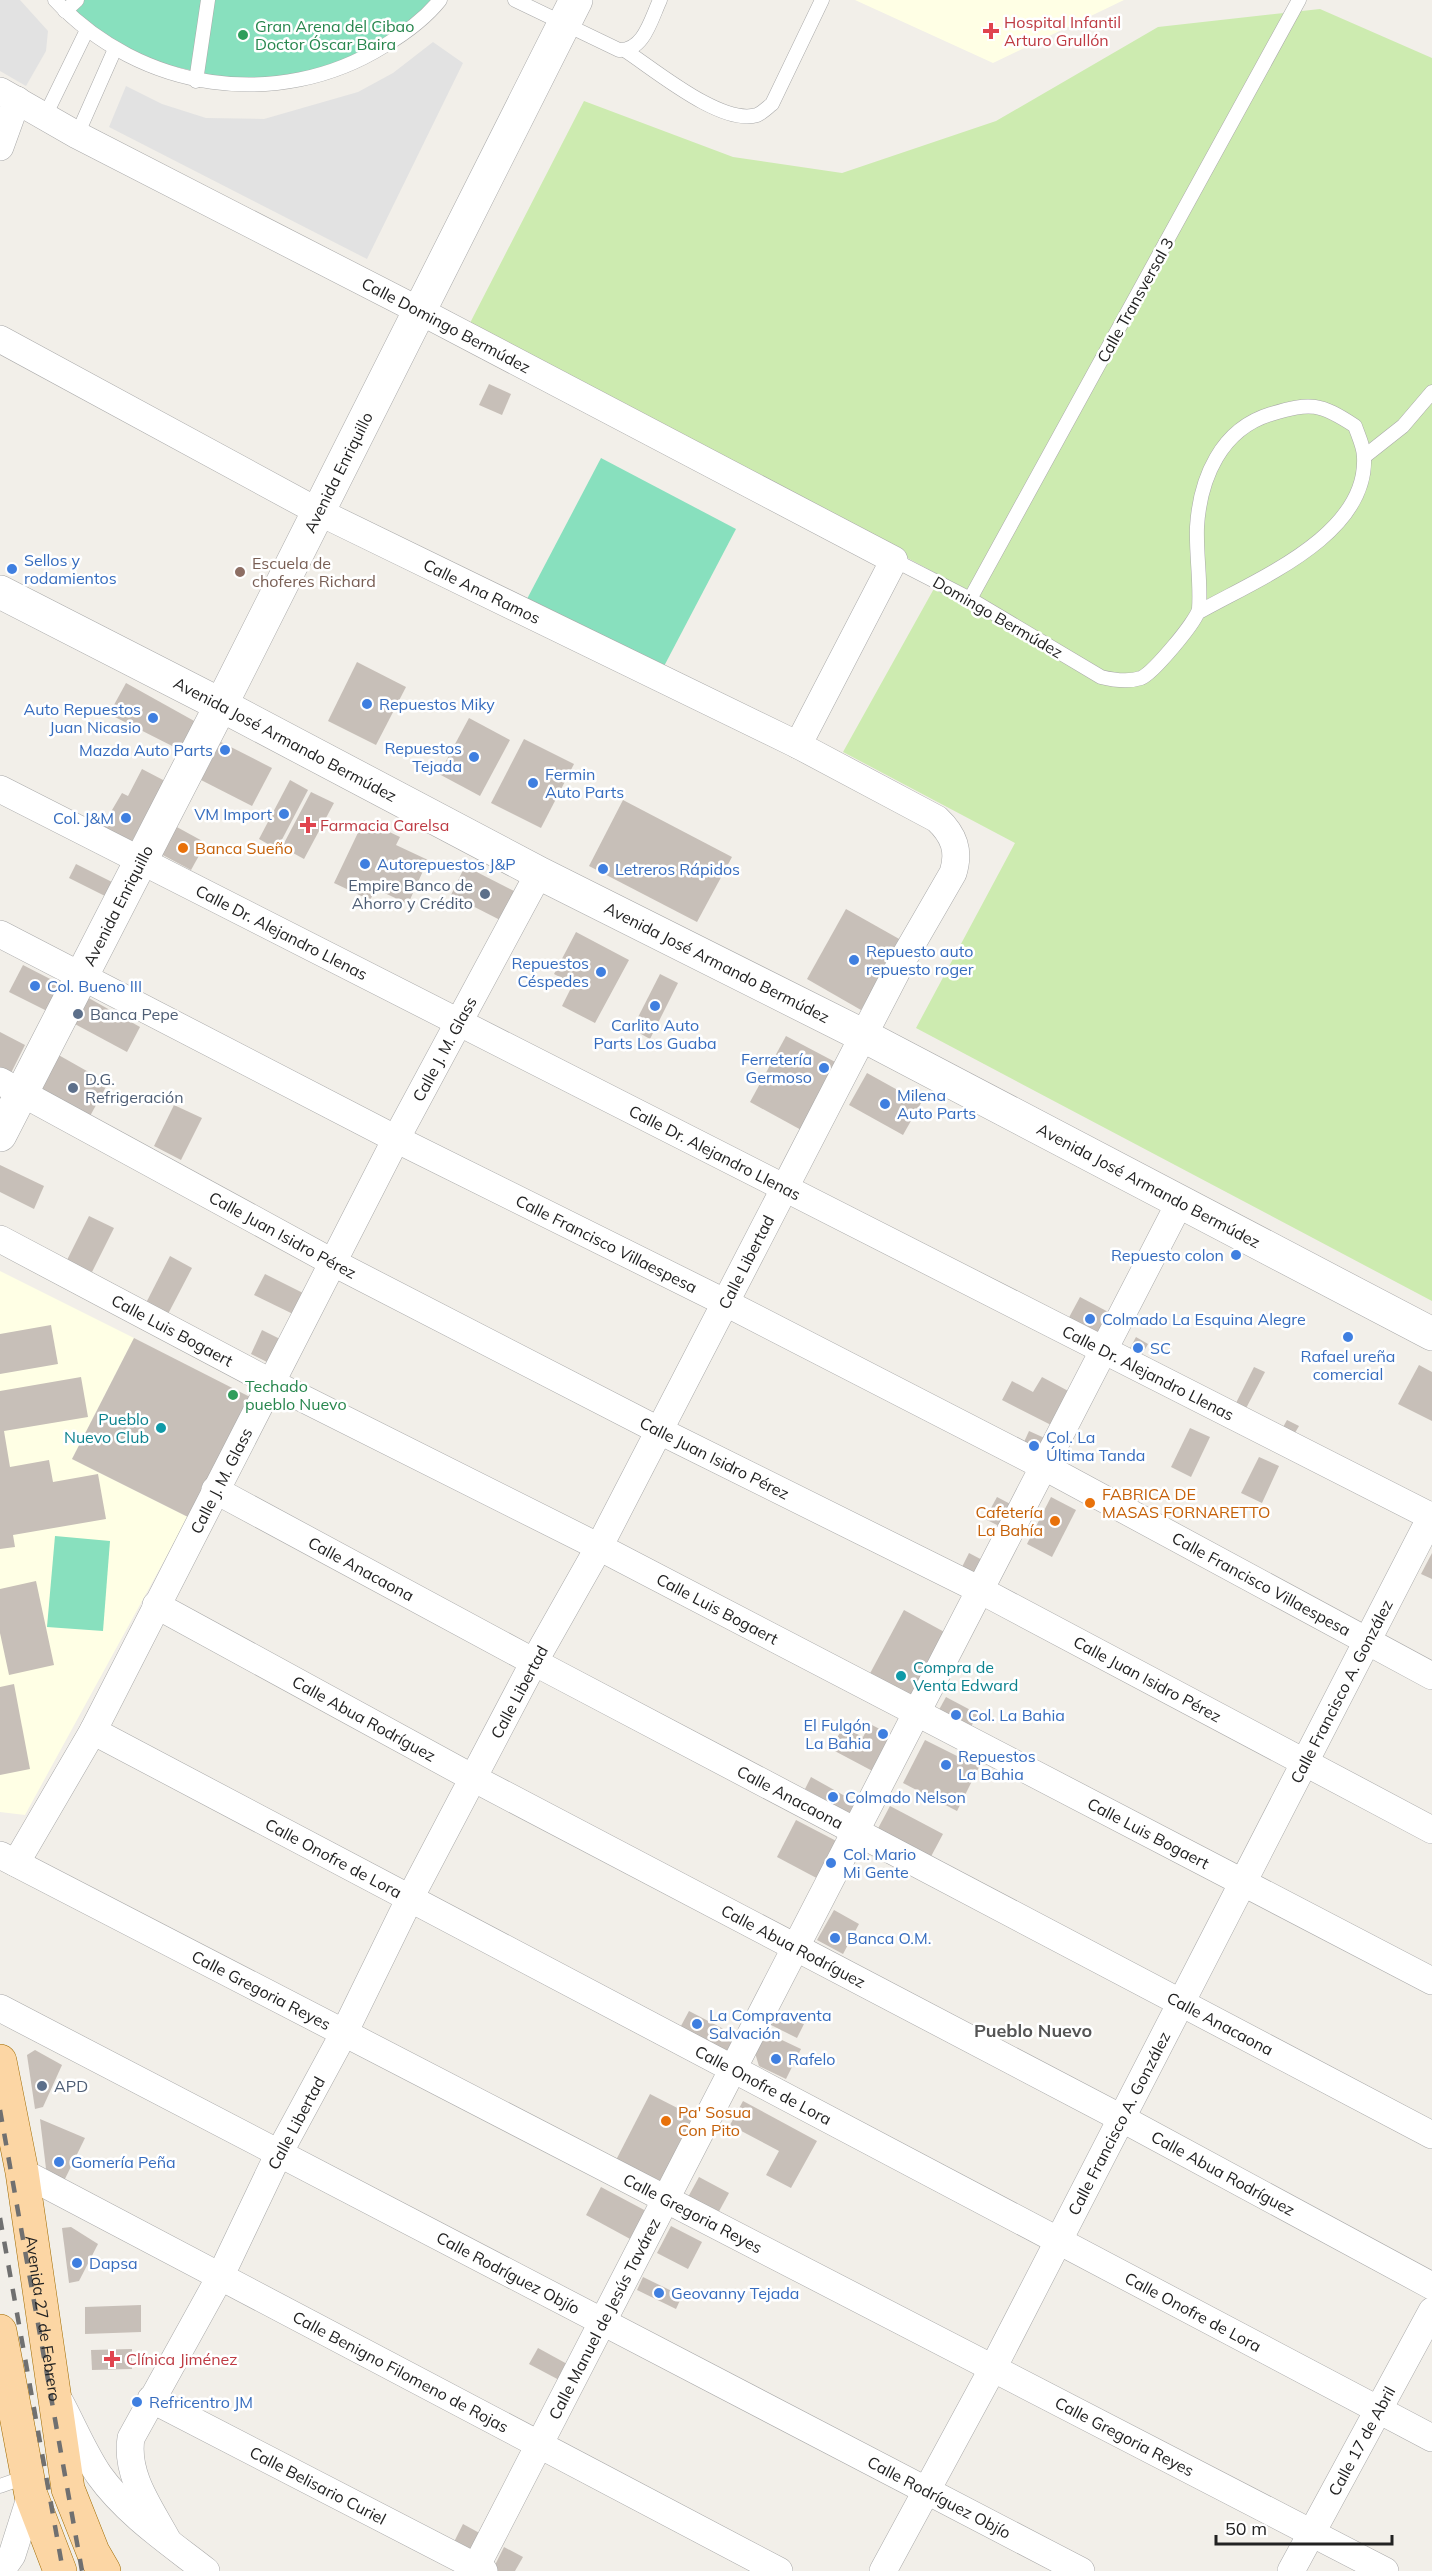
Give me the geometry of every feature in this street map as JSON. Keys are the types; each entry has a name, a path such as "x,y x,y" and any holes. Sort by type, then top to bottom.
{"main road":[{"name":"Avenida 27 de Febrero","path":"0,2061 22,2172 68,2489 93,2552 104,2571"},
{"path":"0,2331 8,2418 20,2486 60,2571"}],"street":[{"name":"Avenida Enriquillo","path":"0,1135 11,1087 81,976 221,705 569,12"},
{"name":"Calle Domingo Bermúdez","path":"8,96 77,135 418,310 894,560"},
{"path":"0,147 8,96"},
{"name":"Calle Ana Ramos","path":"0,339 317,511 798,745 937,819 946,828 956,847"},
{"path":"798,745 894,560"},
{"name":"Avenida José Armando Bermúdez","path":"0,592 221,705 539,873 864,1036 1432,1334"},
{"name":"Calle Dr. Alejandro Llenas","path":"0,789 1432,1516"},
{"name":"Calle Libertad","path":"168,2541 135,2478 129,2452 131,2438 220,2277 279,2153 344,2033 410,1899 534,1662 599,1548 901,963 953,873 957,860 956,847"},
{"name":"Calle J. M. Glass","path":"8,1859 93,1731 332,1262 539,873"},
{"name":"Calle Francisco Villaespesa","path":"0,934 396,1139 726,1303 1045,1467 1432,1676"},
{"name":"Calle Juan Isidro Pérez","path":"11,1087 332,1262 658,1430 980,1590 1432,1830"},
{"name":"Calle Manuel de Jesús Tavárez","path":"478,2570 602,2321 1180,1202"},
{"name":"Calle Luis Bogaert","path":"0,1239 270,1382 599,1548 1432,1981"},
{"name":"Calle Anacaona","path":"215,1490 534,1662 1432,2135"},
{"name":"Calle Francisco A. González","path":"883,2571 993,2368 1432,1516"},
{"name":"Calle Abua Rodríguez","path":"156,1605 473,1778 1121,2118 1432,2286"},
{"name":"Calle Onofre de Lora","path":"93,1731 1432,2438"},
{"name":"Calle Gregoria Reyes","path":"8,1859 1385,2571"},
{"name":"Calle Rodríguez Objío","path":"0,2008 1081,2571"},
{"name":"Calle Benigno Filomeno de Rojas","path":"22,2172 779,2571"},
{"name":"Calle 17 de Abril","path":"1291,2571 1432,2311"},
{"path":"56,2394 100,2476 146,2524 206,2571"},
{"name":"Calle Belisario Curiel","path":"151,2399 478,2570"},
{"path":"1,2571 12,2555 20,2486"}],"lane":[{"path":"56,0 87,30 115,49 154,68 196,81 240,86 272,84 326,74 366,58 403,35 440,0"},
{"path":"65,11 77,0"},
{"path":"196,81 208,0"},
{"path":"515,0 569,12 619,50 626,51 707,104 731,116 757,114 772,104 822,0"},
{"path":"626,51 633,48 644,35 660,0"},
{"name":"Calle Transversal 3","path":"970,599 1299,0"},
{"path":"45,116 87,30"},
{"path":"77,135 115,49"},
{"path":"1365,456 1403,426 1432,392"},
{"path":"1303,404 1330,410 1355,426 1365,456 1355,497 1332,530 1302,555 1199,612 1197,529 1200,504 1218,456 1233,434 1256,418 1303,404"},
{"name":"Domingo Bermúdez","path":"894,560 970,599 1101,677 1127,680 1141,678 1155,669 1199,612"}],"shaded area":[{"path":"0,0 20,0 48,31 46,51 26,86 0,71"},
{"name":"Hospital Infantil Arturo Grullón","path":"855,0 1124,0 993,63"},
{"path":"433,42 463,63 367,259 109,127 126,86 162,104 206,118 264,119 358,92 393,73"},
{"path":"0,1271 134,1338 72,1459 188,1517 25,1815 0,1812"}],"green space":[{"name":"Gran Arena del Cibao Doctor Óscar Baira","path":"51,0 431,0 419,17 350,65 267,88 112,52"},
{"path":"1320,9 1432,58 1432,1301 916,1028 1015,843 843,752 941,576 470,323 584,101 733,157 842,173 996,121 1158,27"},
{"path":"601,458 736,529 662,670 527,599"},
{"path":"55,1536 110,1541 103,1631 47,1627"}],"building":[{"path":"489,384 511,394 502,415 479,405"},
{"name":"Repuestos Miky","path":"357,662 406,687 376,745 328,721"},
{"name":"Auto Repuestos Juan Nicasio","path":"126,683 196,722 182,751 109,714"},
{"name":"Repuestos Tejada","path":"469,718 510,740 480,796 439,774"},
{"name":"Fermin Auto Parts","path":"524,739 574,764 541,828 491,803"},
{"path":"221,742 272,768 252,806 201,780"},
{"name":"Col. J&M","path":"142,769 165,781 131,843 102,827 122,793 128,796"},
{"name":"VM Import","path":"290,780 308,790 277,849 259,839"},
{"name":"Farmacia Carelsa","path":"311,792 334,803 304,859 282,847"},
{"path":"623,800 732,857 697,922 589,866"},
{"name":"Autorepuestos J&P","path":"364,820 400,837 396,845 428,860 408,904 376,889 370,900 334,883"},
{"name":"Banca Sueño","path":"175,826 206,843 191,870 159,853"},
{"path":"76,864 114,883 107,897 69,878"},
{"name":"Empire Banco de Ahorro y Crédito","path":"465,866 518,893 504,922 451,895"},
{"name":"Repuesto auto repuesto roger","path":"846,909 901,940 861,1010 807,979"},
{"name":"Repuestos Céspedes","path":"576,932 629,960 595,1023 562,1006 573,984 554,974"},
{"name":"Col. Bueno III","path":"23,965 56,982 60,990 49,1012 9,992"},
{"name":"Carlito Auto Parts Los Guaba","path":"660,974 678,983 650,1039 632,1029"},
{"path":"87,997 140,1027 127,1052 73,1023"},
{"path":"0,1032 25,1045 10,1075 0,1070"},
{"path":"786,1036 839,1064 803,1131 750,1102"},
{"name":"D.G. Refrigeración","path":"55,1053 108,1083 89,1118 42,1093 39,1082"},
{"name":"Milena Auto Parts","path":"867,1073 921,1103 903,1135 849,1105"},
{"path":"174,1105 202,1118 181,1160 154,1146"},
{"path":"0,1165 44,1186 34,1209 0,1192"},
{"path":"89,1216 114,1228 92,1272 67,1260"},
{"path":"170,1256 192,1268 168,1314 146,1303"},
{"path":"265,1274 303,1293 293,1314 254,1295"},
{"name":"Colmado La Esquina Alegre","path":"1080,1297 1114,1315 1100,1341 1066,1323"},
{"path":"51,1325 58,1364 0,1374 0,1334"},
{"path":"262,1330 280,1339 269,1363 251,1354"},
{"name":"SC","path":"1136,1337 1148,1344 1136,1365 1128,1352"},
{"name":"Pueblo Nuevo Club","path":"134,1338 250,1397 188,1517 72,1459"},
{"path":"1419,1365 1432,1372 1432,1421 1398,1404"},
{"path":"1254,1367 1265,1372 1242,1416 1232,1411"},
{"path":"81,1377 88,1417 4,1431 10,1467 49,1460 53,1482 98,1474 106,1519 13,1535 15,1547 0,1549 0,1391"},
{"path":"1042,1377 1074,1394 1057,1428 1002,1400 1012,1381 1033,1392"},
{"path":"1287,1420 1299,1426 1289,1443 1278,1436"},
{"path":"1190,1428 1210,1437 1191,1477 1171,1467"},
{"name":"Col. La Última Tanda","path":"1029,1431 1049,1440 1039,1460 1020,1451"},
{"path":"1259,1457 1279,1466 1262,1503 1241,1493"},
{"path":"997,1497 1018,1508 1007,1530 985,1519"},
{"name":"Cafetería La Bahía","path":"1051,1497 1076,1510 1052,1557 1027,1544"},
{"path":"969,1553 988,1563 975,1586 957,1577"},
{"path":"1432,1553 1432,1579 1421,1574"},
{"path":"36,1581 54,1665 9,1675 0,1633 0,1589"},
{"path":"904,1610 948,1634 920,1699 867,1679"},
{"path":"14,1684 30,1769 0,1775 0,1687"},
{"name":"Col. La Bahia","path":"946,1697 978,1714 967,1734 935,1717"},
{"path":"870,1724 899,1739 880,1775 831,1749 843,1727 863,1737"},
{"path":"925,1740 979,1767 957,1811 903,1783"},
{"name":"Colmado Nelson","path":"811,1777 861,1805 855,1816 805,1789"},
{"path":"890,1806 943,1834 927,1864 874,1836"},
{"path":"796,1820 844,1845 824,1882 777,1857"},
{"path":"834,1910 859,1924 843,1954 817,1940"},
{"name":"La Compraventa Salvación","path":"689,2011 739,2037 729,2058 675,2037"},
{"path":"778,2011 804,2024 797,2038 771,2025"},
{"name":"Rafelo","path":"765,2032 801,2049 786,2079 759,2066 755,2053"},
{"name":"APD","path":"35,2050 62,2065 43,2107 35,2109 27,2055"},
{"path":"650,2094 697,2118 659,2185 615,2162"},
{"path":"743,2101 817,2141 791,2188 766,2175 779,2151 730,2125"},
{"name":"Gomería Peña","path":"40,2119 85,2138 61,2187 48,2185"},
{"path":"699,2177 729,2193 717,2215 687,2199"},
{"path":"601,2187 648,2212 632,2240 586,2215"},
{"path":"671,2226 702,2242 688,2269 657,2253"},
{"name":"Dapsa","path":"71,2227 98,2244 79,2281 69,2283 62,2228"},
{"name":"Geovanny Tejada","path":"643,2277 682,2296 676,2309 637,2290"},
{"path":"141,2305 141,2332 85,2334 85,2307"},
{"path":"538,2348 569,2365 561,2381 529,2364"},
{"name":"Clínica Jiménez","path":"132,2349 132,2369 92,2370 91,2350"},
{"path":"463,2524 485,2536 471,2563 449,2552"},
{"path":"504,2547 523,2557 515,2571 492,2571"}],"railway":[{"path":"0,2110 82,2571"},
{"path":"0,2218 63,2571"}],"place":[{"name":"Hospital Infantil Arturo Grullón","path":"991,31"},
{"name":"Gran Arena del Cibao Doctor Óscar Baira","path":"243,35"},
{"name":"Sellos y rodamientos","path":"12,569"},
{"name":"Escuela de choferes Richard","path":"240,572"},
{"name":"Repuestos Miky","path":"367,704"},
{"name":"Auto Repuestos Juan Nicasio","path":"153,718"},
{"name":"Mazda Auto Parts","path":"225,750"},
{"name":"Repuestos Tejada","path":"474,757"},
{"name":"Fermin Auto Parts","path":"533,783"},
{"name":"VM Import","path":"284,814"},
{"name":"Col. J&M","path":"126,818"},
{"name":"Farmacia Carelsa","path":"308,825"},
{"name":"Banca Sueño","path":"183,848"},
{"name":"Autorepuestos J&P","path":"365,864"},
{"name":"Letreros Rápidos","path":"603,869"},
{"name":"Empire Banco de Ahorro y Crédito","path":"485,894"},
{"name":"Repuesto auto repuesto roger","path":"854,960"},
{"name":"Repuestos Céspedes","path":"601,972"},
{"name":"Col. Bueno III","path":"35,986"},
{"name":"Carlito Auto Parts Los Guaba","path":"655,1006"},
{"name":"Banca Pepe","path":"78,1014"},
{"name":"Ferretería Germoso","path":"824,1068"},
{"name":"D.G. Refrigeración","path":"73,1088"},
{"name":"Milena Auto Parts","path":"885,1104"},
{"name":"Repuesto colon","path":"1236,1255"},
{"name":"Colmado La Esquina Alegre","path":"1090,1319"},
{"name":"Rafael ureña comercial","path":"1348,1337"},
{"name":"SC","path":"1138,1348"},
{"name":"Techado pueblo Nuevo","path":"233,1395"},
{"name":"Pueblo Nuevo Club","path":"161,1428"},
{"name":"Col. La Última Tanda","path":"1034,1446"},
{"name":"FABRICA DE MASAS FORNARETTO","path":"1090,1503"},
{"name":"Cafetería La Bahía","path":"1055,1521"},
{"name":"Compra de Venta Edward","path":"901,1676"},
{"name":"Col. La Bahia","path":"956,1715"},
{"name":"El Fulgón La Bahia","path":"883,1734"},
{"name":"Repuestos La Bahia","path":"946,1765"},
{"name":"Colmado Nelson","path":"833,1797"},
{"name":"Col. Mario Mi Gente","path":"831,1863"},
{"name":"Banca O.M.","path":"835,1938"},
{"name":"La Compraventa Salvación","path":"697,2024"},
{"name":"Rafelo","path":"776,2059"},
{"name":"APD","path":"42,2086"},
{"name":"Pa' Sosua Con Pito","path":"666,2121"},
{"name":"Gomería Peña","path":"59,2162"},
{"name":"Dapsa","path":"77,2263"},
{"name":"Geovanny Tejada","path":"659,2293"},
{"name":"Clínica Jiménez","path":"112,2359"},
{"name":"Refricentro JM","path":"137,2402"}],"district":[{"name":"Pueblo Nuevo","path":"1033,2030"}]}
